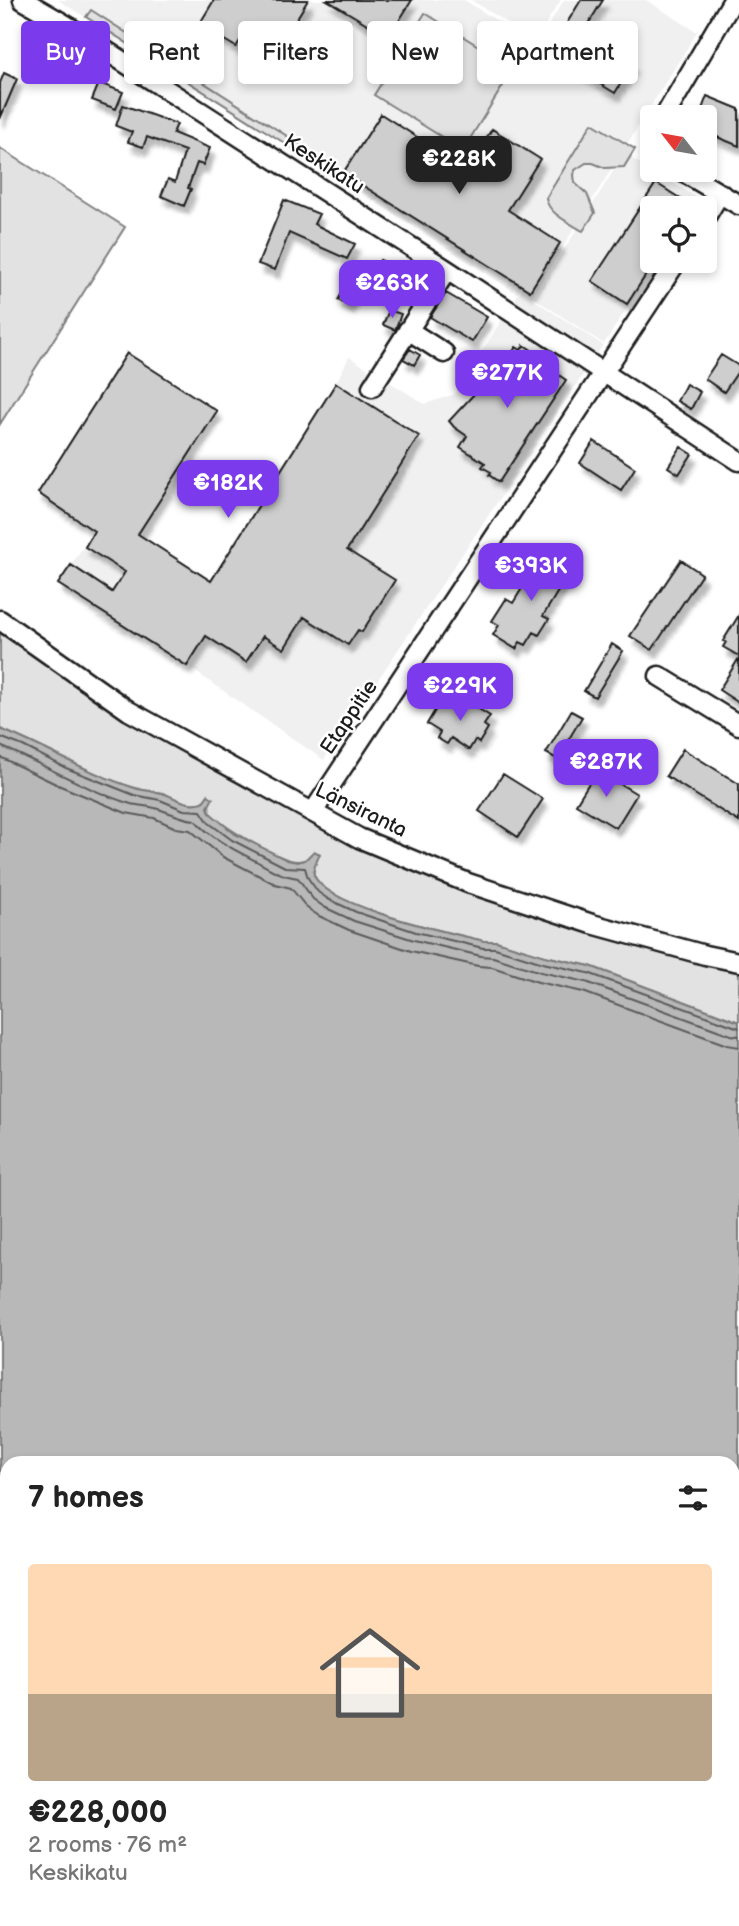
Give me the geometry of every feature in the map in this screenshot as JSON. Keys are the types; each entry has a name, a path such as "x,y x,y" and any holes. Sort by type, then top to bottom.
{"street":[{"name":"Keskikatu","path":"23,0 447,270 739,461"},
{"path":"671,105 733,0"},
{"path":"701,182 739,205"},
{"path":"717,198 720,193"},
{"path":"372,387 447,270"},
{"name":"Etappitie","path":"313,812 669,273"},
{"path":"408,330 444,353"},
{"name":"Länsiranta","path":"0,620 129,711 359,838 468,883 592,924 739,962"},
{"path":"659,676 739,724"}],"shaded area":[{"path":"58,0 464,0 498,21 477,21 477,84 638,84 638,21 551,21 564,0 646,0 697,32 651,105 640,105 640,123 531,298 603,345 324,760 187,666 58,584 94,531 127,552 138,534 211,581 336,383 349,357 425,404 455,394 518,294 191,84 224,84 224,21 124,21 124,42 110,33 110,21 91,21"},
{"path":"471,0 561,0 547,21 505,21"},
{"path":"91,10 108,21 92,21 86,17"},
{"path":"425,13 438,21 420,21"},
{"path":"110,22 124,31 124,41 110,32"},
{"path":"463,36 477,45 477,84 504,84 463,150 374,95 381,84 463,84"},
{"path":"192,84 206,84 301,145 297,151"},
{"path":"592,123 635,149 624,167 605,168 586,163 575,170 575,183 587,194 595,213 583,231 555,213 546,198"},
{"path":"0,148 125,227 0,424"},
{"path":"624,154 640,164 640,182 671,182 695,196 640,196 640,273 649,273 604,344 534,298"},
{"path":"0,627 356,842 739,967 739,1022 590,966 496,941 484,941 419,925 364,908 323,887 314,875 319,854 298,861 266,850 216,819 210,813 208,795 203,802 192,803 135,788 0,729"}],"water":[{"path":"0,729 135,788 192,803 203,802 208,795 213,798 208,807 210,813 235,834 287,860 305,860 314,851 320,854 314,875 323,887 364,908 419,925 484,941 496,941 590,966 739,1022 739,1456 0,1456"}],"building":[{"path":"214,0 308,0 295,21 238,21 236,47 224,40 224,21 201,21"},
{"path":"327,0 412,0 399,21 367,21 367,24"},
{"path":"581,0 603,0 590,21 568,21"},
{"path":"4,73 17,79 0,119 0,83"},
{"path":"99,84 123,92 116,109 92,100"},
{"path":"600,84 620,84 615,93"},
{"path":"707,96 739,109 739,146 718,137 718,105 704,105"},
{"path":"123,105 177,124 173,133 210,148 203,165 197,163 184,206 161,196 168,179 175,182 185,151 147,137 143,147 128,142 132,132 116,126"},
{"path":"381,114 467,169 492,129 540,159 508,210 560,243 530,291 343,173"},
{"path":"656,183 676,196 648,196"},
{"path":"284,200 319,214 314,224 355,244 347,259 289,233 275,270 258,264"},
{"path":"640,208 640,273 647,273 627,304 592,281"},
{"path":"380,260 408,273 398,296 370,283"},
{"path":"344,289 355,294 349,306 338,300"},
{"path":"446,293 487,317 472,342 430,317"},
{"path":"389,310 401,314 395,330 383,325"},
{"path":"524,345 556,366 553,371 566,380 499,482 489,475 491,472 482,467 485,463 460,447 467,436 449,421 476,392 473,391 481,378 491,384 516,347 521,350"},
{"path":"410,349 420,355 414,365 403,359"},
{"path":"127,353 217,411 138,534 211,581 336,383 419,436 347,550 395,580 362,632 358,630 348,645 304,617 284,649 263,636 246,662 206,636 187,666 58,584 71,565 112,592 125,572 85,547 94,531 38,493"},
{"path":"721,355 739,366 724,392 705,379"},
{"path":"686,384 700,392 691,409 677,401"},
{"path":"594,441 635,468 621,490 580,463"},
{"path":"681,447 692,454 679,474 668,467"},
{"path":"545,551 572,568 543,616 549,619 539,635 534,632 526,645 520,642 516,649 493,635 499,625 492,621 506,599 513,603"},
{"path":"681,560 702,574 652,650 630,636"},
{"path":"739,615 739,656 723,647 726,642 723,641"},
{"path":"612,644 623,651 595,697 584,691"},
{"path":"739,658 739,703 719,690"},
{"path":"461,698 490,716 484,725 488,728 479,743 475,740 469,750 451,738 447,744 437,738 440,732 427,724 440,702 453,710"},
{"path":"571,711 582,717 557,759 546,753"},
{"path":"683,749 739,784 739,822 666,776"},
{"path":"597,770 637,794 616,828 576,804"},
{"path":"503,774 543,799 518,837 479,811"}]}
